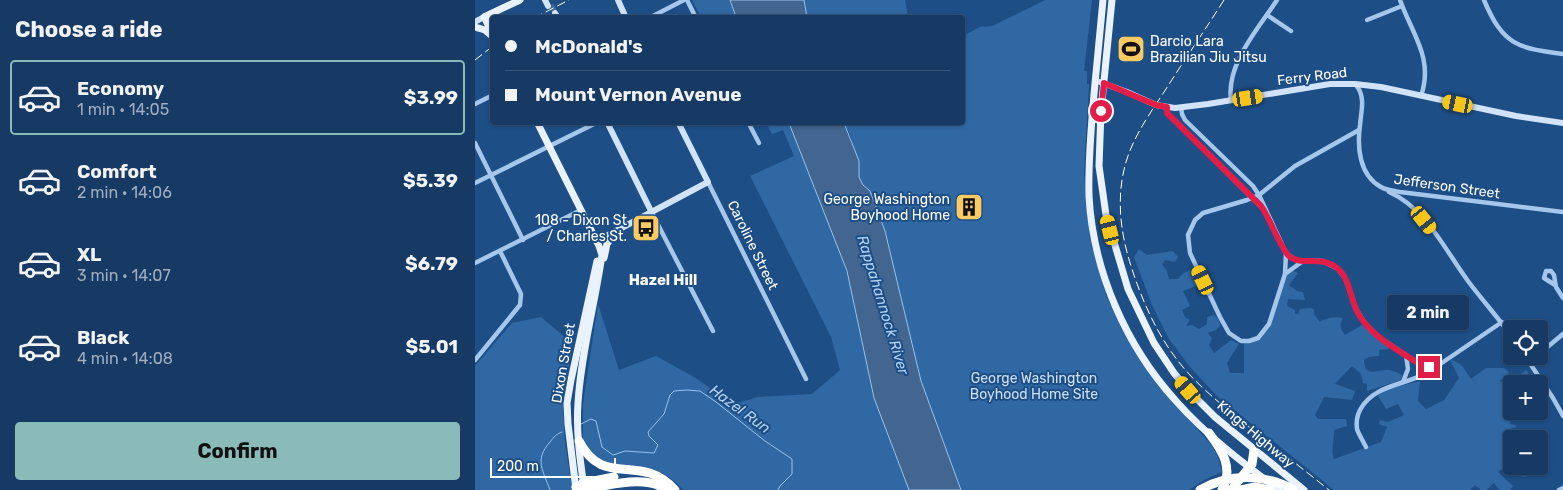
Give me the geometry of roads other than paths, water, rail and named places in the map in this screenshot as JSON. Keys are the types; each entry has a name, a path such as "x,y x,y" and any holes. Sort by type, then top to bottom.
{"highway":[{"path":"1209,433 1225,458 1227,472 1222,490"},
{"path":"579,441 583,453 595,467 612,475 652,474 664,479 675,490"},
{"path":"1231,490 1250,467 1254,450"},
{"path":"581,488 627,474"},
{"path":"1200,490 1221,481 1249,477 1271,480 1294,490"},
{"path":"581,488 609,488 647,482 657,484 665,490"},
{"path":"1241,490 1255,487 1269,490"}],"main road":[{"path":"496,14 520,0"},
{"path":"618,0 625,15"},
{"name":"Kings Highway","path":"1103,0 1090,142 1089,196 1094,233 1103,271 1119,315 1150,369 1177,402 1209,433 1279,490"},
{"name":"Kings Highway","path":"1112,0 1099,141 1100,181 1110,230 1131,295 1153,343 1174,373 1204,407 1304,490"},
{"path":"475,22 490,16"},
{"path":"484,17 490,29"},
{"path":"475,27 490,33"},
{"name":"Ferry Road","path":"1096,81 1156,105 1167,107 1181,107 1231,100 1330,84 1355,84 1381,87 1516,116 1563,123"},
{"path":"538,125 597,241 708,182"},
{"path":"608,125 652,213"},
{"name":"Caroline Street","path":"680,125 708,182"},
{"path":"598,283 607,244 615,232"},
{"name":"Dixon Street","path":"581,488 578,407 581,373 602,255 597,241"},
{"name":"Dixon Street","path":"581,488 570,446 567,413 571,380 597,258 597,241"}],"street":[{"path":"655,15 685,0 694,15"},
{"path":"1231,100 1229,86 1233,71 1277,0"},
{"path":"1400,0 1424,57 1426,72 1421,96"},
{"path":"1484,0 1497,26 1514,43 1531,49 1563,54"},
{"path":"1367,20 1402,6"},
{"path":"1267,15 1291,31"},
{"name":"Jefferson Street","path":"1355,84 1361,90 1363,99 1359,130 1359,150 1368,175 1381,188 1563,212"},
{"path":"475,104 490,96"},
{"path":"1167,107 1167,113 1266,213"},
{"path":"1181,107 1185,120 1245,178 1259,195 1286,253 1293,258 1323,261 1338,269 1345,278 1356,309 1364,322 1376,335 1425,367 1436,367"},
{"path":"475,183 592,125"},
{"path":"750,125 759,143"},
{"path":"1286,253 1285,274 1269,324 1262,334 1249,341 1241,341 1232,336 1220,317 1190,254 1188,235 1195,220 1203,213 1259,195 1295,166 1359,130"},
{"path":"475,143 523,240"},
{"name":"Caroline Street","path":"708,182 806,379"},
{"path":"1366,447 1357,424 1358,415 1362,407 1373,395 1420,377 1502,322 1468,281 1421,216 1405,202 1381,188"},
{"path":"475,263 581,210"},
{"path":"652,213 713,331"},
{"path":"475,360 520,305 521,301 521,294 500,251"},
{"path":"1285,274 1305,260"},
{"path":"1555,285 1563,298"},
{"path":"1548,346 1563,334"},
{"path":"1402,383 1408,369 1406,355"},
{"path":"1531,365 1563,416"},
{"path":"1556,403 1563,400"},
{"path":"1559,490 1563,488"}],"water":[{"path":"730,0 804,0 807,15 735,15"},
{"name":"Rappahannock River","path":"790,125 845,125 859,161 859,177 863,185 870,191 885,231 921,381 961,490 909,490 874,398 847,271"}],"waterway":[{"name":"Hazel Run","path":"581,424 591,419 596,421 602,447 613,455 625,451 654,453 658,445 649,436 648,432 664,414 670,395 674,391 700,391 765,441 792,459 792,474 778,490"},
{"name":"Hazel Run","path":"550,490 541,465 542,454 554,437 562,432"}],"tunnel":[{"path":"551,5 555,13"}],"railway":[{"path":"540,15 569,0"},
{"path":"1224,0 1149,115 1129,152 1123,175 1120,201 1124,240 1140,292 1158,331 1182,366 1197,383 1249,427 1329,490"},
{"path":"475,60 490,48"}],"place":[{"name":"Darcio Lara Brazilian Jiu Jitsu","path":"1131,49"},
{"name":"George Washington Boyhood Home","path":"969,207"},
{"name":"108 - Dixon St / Charles St.","path":"646,228"}],"district":[{"name":"Hazel Hill","path":"663,280"}],"park label":[{"name":"George Washington Boyhood Home Site","path":"1034,386"}]}
